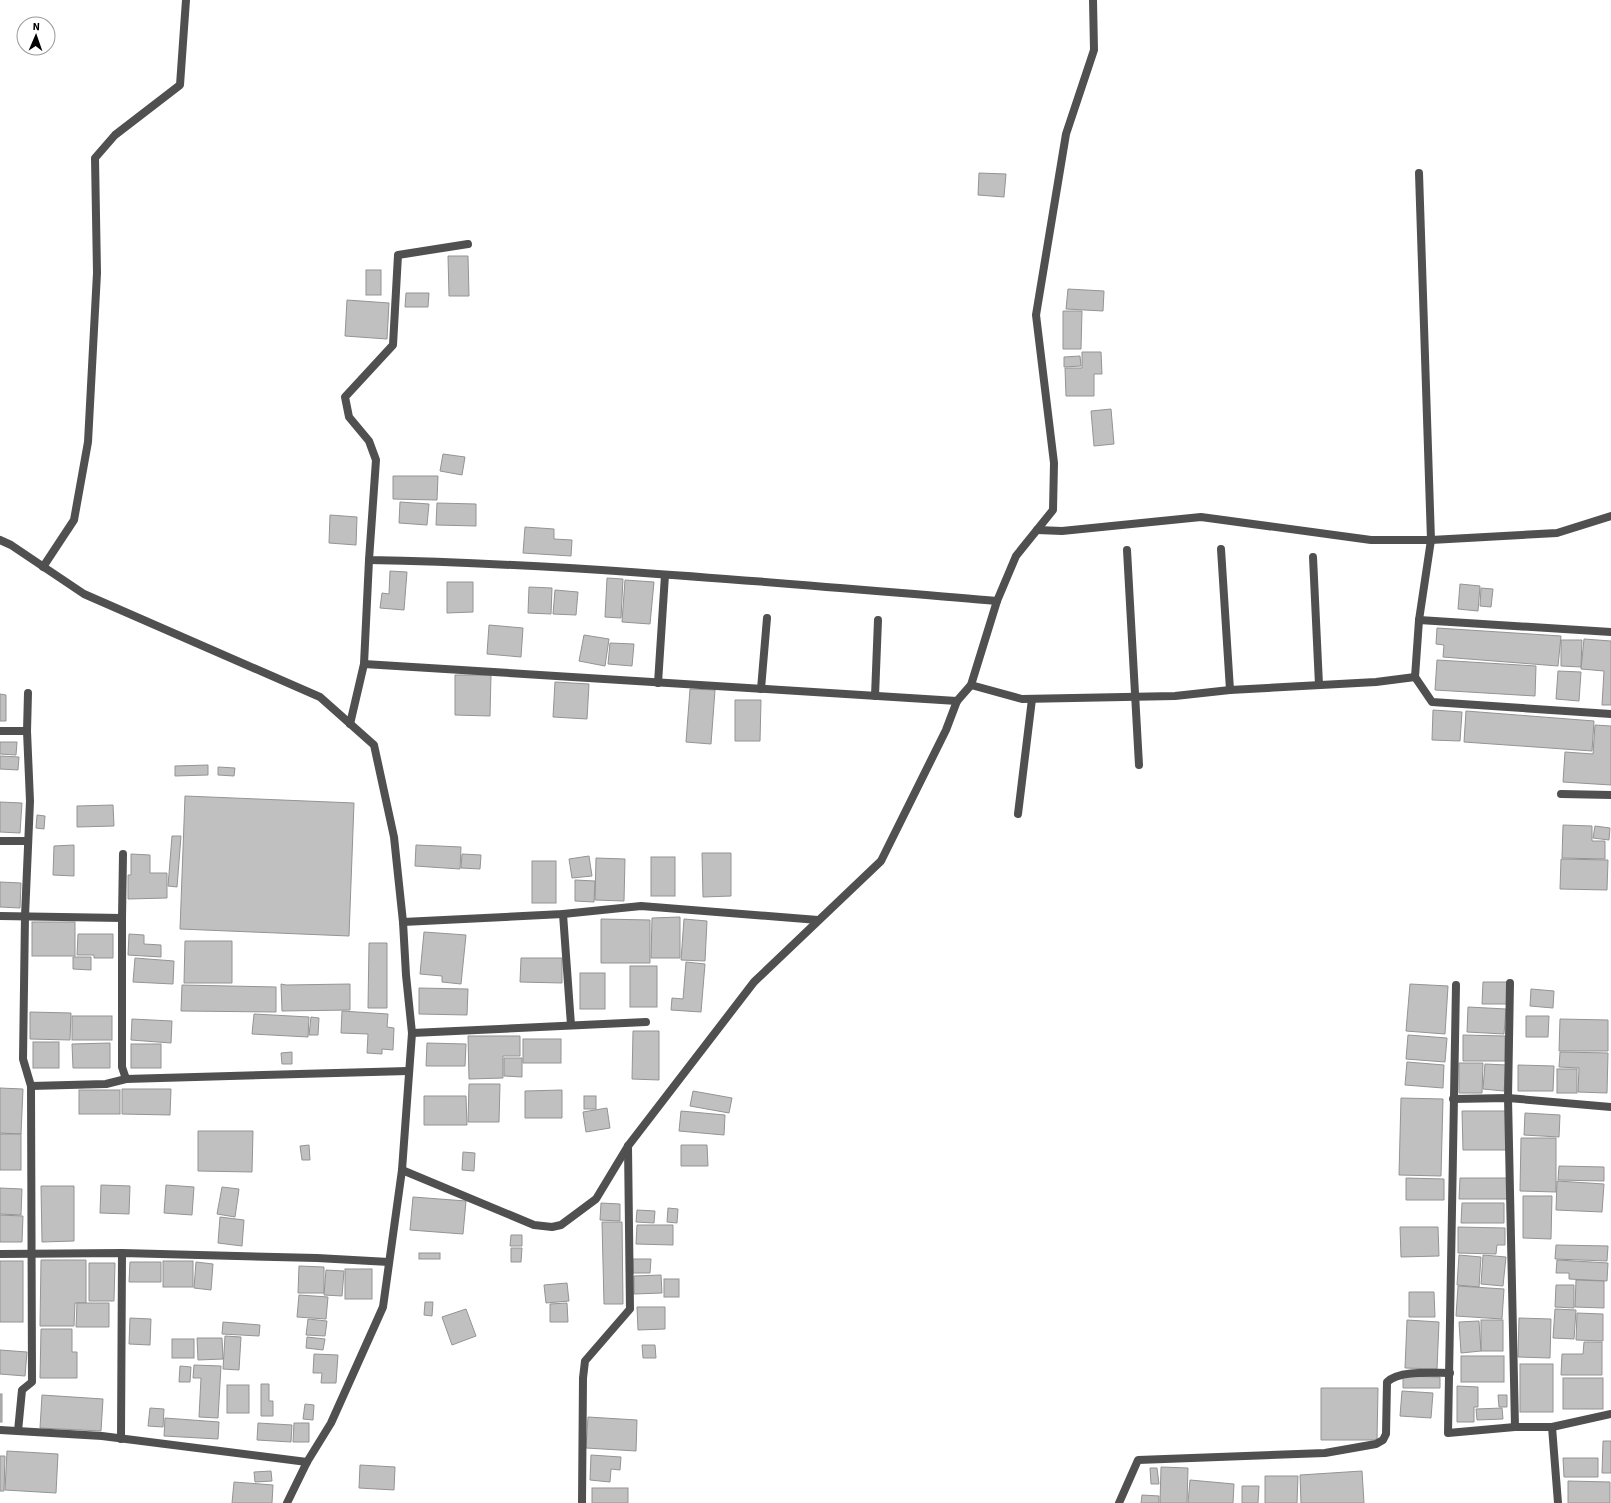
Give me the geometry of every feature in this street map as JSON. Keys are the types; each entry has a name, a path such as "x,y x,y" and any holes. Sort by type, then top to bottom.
{"street":[{"path":"43,566 74,520 88,442 97,273 95,158 115,135 180,85 186,0"},
{"path":"402,1170 534,1225 552,1227 561,1225 596,1199 628,1146 754,982 881,861 946,730 957,701 971,685 997,601 1016,556 1053,510 1054,463 1036,315 1066,134 1094,50 1093,0"},
{"path":"1419,173 1431,540 1419,620 1415,677 1432,702 1611,714"},
{"path":"350,724 364,664 376,460 369,441 349,417 345,397 393,345 398,255 468,244"},
{"path":"1037,530 1062,531 1201,517 1371,540 1431,540 1557,533 1611,516"},
{"path":"0,540 11,545 84,594 320,697 374,745 394,837 412,1033 408,1071 402,1170 388,1262 383,1307 331,1423 307,1462 287,1503"},
{"path":"1221,549 1230,690"},
{"path":"1127,550 1139,765"},
{"path":"1314,557 1318,685"},
{"path":"369,560 421,561 665,575 997,601"},
{"path":"658,683 665,575"},
{"path":"761,689 767,618"},
{"path":"875,696 878,620"},
{"path":"1419,620 1611,632"},
{"path":"364,664 957,701"},
{"path":"971,685 1022,699 1032,699 1175,696 1230,690 1376,682 1415,677"},
{"path":"18,1431 22,1390 32,1382 31,1086 23,1059 25,916 30,801 26,730 28,693"},
{"path":"1018,814 1032,699"},
{"path":"0,730 26,730"},
{"path":"1562,794 1611,795"},
{"path":"0,841 28,841"},
{"path":"123,854 122,1067 126,1079"},
{"path":"403,922 563,914 641,906 818,920"},
{"path":"563,914 572,1025"},
{"path":"0,916 122,918"},
{"path":"1510,983 1508,1098 1515,1427"},
{"path":"1456,985 1448,1433 1515,1427 1552,1427 1611,1414"},
{"path":"412,1033 646,1022"},
{"path":"31,1086 106,1084 126,1079 408,1071"},
{"path":"1453,1099 1508,1098 1611,1107"},
{"path":"582,1503 582,1378 585,1361 630,1308 628,1146"},
{"path":"0,1254 122,1253 317,1258 388,1262"},
{"path":"121,1439 122,1253"},
{"path":"1119,1503 1138,1460 1324,1453 1376,1444 1383,1440 1386,1434 1387,1382 1392,1377 1401,1375 1450,1373"},
{"path":"1552,1427 1558,1503"},
{"path":"0,1430 121,1439 307,1462"}],"building":[{"path":"979,173 1006,174 1004,197 978,195"},
{"path":"448,256 468,256 469,296 449,296"},
{"path":"366,270 381,270 381,295 366,295"},
{"path":"1068,289 1104,291 1103,311 1066,309"},
{"path":"406,293 429,293 428,307 405,307"},
{"path":"347,300 389,303 387,339 345,336"},
{"path":"1063,311 1082,311 1081,349 1063,349"},
{"path":"1082,352 1101,352 1102,374 1094,374 1094,396 1066,396 1065,368 1082,368"},
{"path":"1080,356 1081,366 1064,367 1064,357"},
{"path":"1111,409 1114,444 1094,446 1091,411"},
{"path":"443,454 465,457 462,475 440,471"},
{"path":"393,476 438,476 437,500 393,499"},
{"path":"400,502 429,504 427,525 399,523"},
{"path":"437,503 476,504 476,526 436,525"},
{"path":"330,515 357,517 356,545 329,543"},
{"path":"525,527 554,529 554,539 572,540 571,556 523,553"},
{"path":"390,571 407,572 404,610 380,608 382,593 389,594"},
{"path":"607,578 623,579 621,618 605,617"},
{"path":"625,580 654,582 650,624 622,622"},
{"path":"447,582 473,582 473,612 447,613"},
{"path":"1460,584 1480,586 1478,611 1458,609"},
{"path":"529,587 552,588 551,614 528,613"},
{"path":"1481,588 1493,589 1491,607 1480,606"},
{"path":"555,590 578,592 576,615 553,614"},
{"path":"489,625 523,628 521,657 487,654"},
{"path":"1437,628 1561,636 1558,666 1443,657 1444,645 1436,644"},
{"path":"584,635 609,639 605,666 579,661"},
{"path":"1584,639 1611,641 1611,705 1602,705 1604,671 1581,669"},
{"path":"1561,640 1582,640 1581,667 1561,666"},
{"path":"610,643 634,644 632,666 608,664"},
{"path":"1437,660 1536,666 1535,696 1435,690"},
{"path":"1558,671 1581,672 1579,701 1556,699"},
{"path":"455,675 491,675 490,716 455,715"},
{"path":"555,682 589,684 587,719 553,717"},
{"path":"690,689 715,690 711,744 686,742"},
{"path":"0,694 6,695 6,721 0,721"},
{"path":"735,700 761,700 760,741 735,741"},
{"path":"1433,710 1462,712 1460,741 1432,740"},
{"path":"1466,711 1594,721 1592,751 1464,742"},
{"path":"1595,725 1611,726 1611,785 1563,782 1565,752 1593,754"},
{"path":"0,742 17,742 16,755 0,754"},
{"path":"0,756 19,757 18,770 0,769"},
{"path":"208,765 208,775 175,776 175,766"},
{"path":"218,767 235,768 234,776 218,775"},
{"path":"185,796 354,803 349,936 180,929"},
{"path":"0,802 22,803 20,833 0,832"},
{"path":"113,805 114,826 77,827 77,806"},
{"path":"37,815 45,816 44,829 36,828"},
{"path":"1563,825 1592,826 1592,841 1605,841 1605,859 1562,858"},
{"path":"1595,826 1610,828 1609,840 1593,838"},
{"path":"172,836 181,836 177,887 168,886"},
{"path":"74,845 74,876 53,875 54,846"},
{"path":"416,845 461,847 460,869 415,866"},
{"path":"702,853 731,853 731,896 703,897"},
{"path":"131,854 150,855 150,873 167,873 167,898 128,899 128,875 131,875"},
{"path":"462,854 481,855 480,869 461,868"},
{"path":"589,856 592,876 572,878 569,859"},
{"path":"651,857 675,857 675,896 651,896"},
{"path":"596,858 625,859 624,901 595,900"},
{"path":"1561,859 1608,860 1607,890 1560,889"},
{"path":"532,861 556,861 556,903 532,903"},
{"path":"575,880 595,881 594,902 575,901"},
{"path":"0,882 21,883 20,908 0,907"},
{"path":"680,917 680,958 651,958 652,918"},
{"path":"601,919 650,920 650,963 601,963"},
{"path":"684,919 707,921 705,961 681,960"},
{"path":"32,922 75,922 75,956 32,956"},
{"path":"424,932 466,935 461,984 442,982 442,976 420,974"},
{"path":"78,934 113,934 113,958 94,958 94,955 77,955"},
{"path":"129,934 144,935 144,944 161,945 161,957 128,955"},
{"path":"185,941 232,941 232,983 184,983"},
{"path":"369,943 387,943 387,1008 368,1008"},
{"path":"73,957 91,957 91,970 73,969"},
{"path":"135,958 174,961 173,984 133,982"},
{"path":"521,958 562,958 562,983 520,982"},
{"path":"686,962 705,964 701,1012 671,1010 672,998 683,999"},
{"path":"630,966 657,966 657,1007 630,1007"},
{"path":"580,973 605,973 605,1009 580,1009"},
{"path":"1483,982 1509,982 1509,1004 1482,1004"},
{"path":"281,984 350,984 350,1010 282,1011"},
{"path":"1410,984 1448,986 1445,1034 1406,1031"},
{"path":"182,985 276,987 276,1012 181,1011"},
{"path":"419,988 468,989 467,1015 419,1014"},
{"path":"1531,989 1554,991 1553,1008 1530,1006"},
{"path":"1468,1007 1506,1009 1504,1034 1467,1032"},
{"path":"342,1011 388,1014 387,1027 394,1028 393,1050 382,1049 382,1054 367,1053 368,1034 341,1033"},
{"path":"30,1012 71,1013 70,1040 30,1039"},
{"path":"254,1014 309,1017 308,1037 252,1034"},
{"path":"72,1016 112,1016 112,1040 72,1040"},
{"path":"1526,1016 1549,1016 1548,1037 1526,1037"},
{"path":"311,1017 319,1018 318,1035 309,1035"},
{"path":"132,1019 172,1021 171,1043 131,1040"},
{"path":"1560,1019 1608,1020 1608,1051 1559,1051"},
{"path":"633,1031 659,1031 659,1080 632,1079"},
{"path":"1408,1035 1447,1038 1445,1062 1406,1059"},
{"path":"1463,1035 1505,1036 1505,1061 1463,1061"},
{"path":"468,1036 520,1036 520,1056 503,1056 503,1078 469,1079"},
{"path":"523,1039 561,1039 561,1063 523,1063"},
{"path":"33,1042 59,1042 59,1068 33,1068"},
{"path":"110,1043 110,1068 73,1068 72,1044"},
{"path":"427,1043 466,1044 465,1066 426,1066"},
{"path":"131,1044 161,1044 161,1068 131,1068"},
{"path":"292,1052 292,1064 282,1064 281,1053"},
{"path":"1560,1052 1608,1053 1607,1093 1578,1092 1579,1068 1559,1067"},
{"path":"504,1058 522,1058 522,1077 504,1076"},
{"path":"1407,1062 1444,1065 1443,1088 1405,1085"},
{"path":"1459,1063 1483,1063 1482,1093 1459,1093"},
{"path":"1485,1064 1506,1065 1504,1091 1483,1089"},
{"path":"1518,1065 1554,1066 1553,1091 1518,1091"},
{"path":"1557,1069 1577,1069 1577,1093 1557,1093"},
{"path":"469,1084 500,1084 499,1122 468,1122"},
{"path":"0,1088 23,1089 21,1134 0,1133"},
{"path":"122,1089 171,1089 170,1115 122,1114"},
{"path":"79,1090 120,1090 120,1114 79,1114"},
{"path":"562,1090 562,1118 525,1118 525,1091"},
{"path":"693,1091 732,1098 729,1113 690,1106"},
{"path":"424,1096 466,1096 467,1125 424,1125"},
{"path":"584,1096 596,1096 596,1109 584,1109"},
{"path":"1401,1098 1443,1099 1441,1176 1399,1175"},
{"path":"607,1108 610,1128 586,1132 583,1112"},
{"path":"681,1111 725,1115 724,1135 679,1131"},
{"path":"1462,1111 1507,1111 1507,1150 1463,1150"},
{"path":"1525,1113 1560,1115 1559,1137 1524,1135"},
{"path":"198,1131 253,1131 252,1172 198,1171"},
{"path":"0,1134 21,1134 21,1170 0,1170"},
{"path":"1521,1138 1556,1138 1556,1192 1520,1191"},
{"path":"309,1145 310,1160 302,1160 300,1146"},
{"path":"681,1145 707,1145 708,1166 681,1166"},
{"path":"463,1152 475,1153 474,1171 462,1170"},
{"path":"1559,1166 1604,1167 1604,1181 1558,1180"},
{"path":"1406,1178 1444,1179 1444,1200 1406,1200"},
{"path":"1460,1178 1507,1178 1507,1199 1459,1199"},
{"path":"1557,1181 1604,1184 1602,1212 1556,1210"},
{"path":"101,1185 130,1186 129,1214 100,1213"},
{"path":"166,1185 194,1187 192,1215 164,1213"},
{"path":"41,1186 74,1186 74,1241 42,1242"},
{"path":"222,1187 239,1189 235,1217 217,1214"},
{"path":"0,1188 22,1189 21,1215 0,1214"},
{"path":"1523,1196 1552,1196 1551,1239 1523,1238"},
{"path":"413,1197 466,1201 463,1234 410,1230"},
{"path":"601,1203 620,1204 620,1221 600,1220"},
{"path":"1462,1203 1504,1203 1504,1223 1461,1223"},
{"path":"668,1208 678,1209 677,1223 667,1222"},
{"path":"637,1210 655,1211 654,1223 636,1222"},
{"path":"0,1215 23,1216 22,1242 0,1242"},
{"path":"220,1217 244,1220 242,1246 218,1243"},
{"path":"602,1222 622,1222 623,1304 604,1304"},
{"path":"637,1225 673,1225 673,1245 636,1244"},
{"path":"1400,1227 1438,1227 1439,1256 1401,1257"},
{"path":"1458,1227 1505,1228 1505,1245 1497,1245 1496,1254 1458,1253"},
{"path":"511,1235 522,1235 522,1246 510,1246"},
{"path":"1556,1245 1608,1246 1607,1261 1555,1259"},
{"path":"511,1248 522,1248 521,1262 511,1262"},
{"path":"419,1253 440,1253 440,1259 419,1259"},
{"path":"1459,1255 1481,1257 1479,1287 1457,1285"},
{"path":"1483,1255 1506,1257 1503,1286 1481,1284"},
{"path":"633,1259 651,1259 650,1273 633,1273"},
{"path":"41,1260 86,1260 86,1303 75,1303 74,1326 40,1326"},
{"path":"1557,1260 1608,1263 1607,1281 1569,1279 1569,1273 1556,1273"},
{"path":"0,1261 23,1261 23,1322 0,1322"},
{"path":"163,1261 193,1261 193,1287 163,1287"},
{"path":"130,1262 161,1262 161,1282 129,1282"},
{"path":"196,1262 213,1264 211,1290 194,1288"},
{"path":"89,1263 115,1263 114,1301 89,1301"},
{"path":"299,1266 324,1267 324,1293 298,1293"},
{"path":"345,1269 372,1269 372,1299 345,1299"},
{"path":"326,1270 344,1271 342,1296 324,1295"},
{"path":"661,1275 662,1293 634,1294 634,1276"},
{"path":"664,1279 679,1279 679,1297 664,1297"},
{"path":"1576,1280 1604,1281 1604,1308 1575,1307"},
{"path":"567,1283 569,1301 546,1303 544,1285"},
{"path":"1556,1285 1574,1285 1574,1308 1555,1307"},
{"path":"1458,1286 1504,1289 1502,1319 1456,1316"},
{"path":"1409,1292 1434,1292 1435,1317 1409,1317"},
{"path":"299,1295 328,1297 326,1319 297,1317"},
{"path":"425,1302 433,1302 432,1316 424,1315"},
{"path":"77,1303 109,1303 109,1327 76,1327"},
{"path":"567,1303 568,1322 550,1322 550,1304"},
{"path":"637,1307 665,1307 665,1329 638,1330"},
{"path":"466,1309 476,1336 452,1345 442,1317"},
{"path":"1555,1309 1576,1310 1574,1339 1553,1338"},
{"path":"1577,1313 1603,1314 1603,1341 1576,1340"},
{"path":"130,1318 151,1319 150,1345 129,1344"},
{"path":"1519,1318 1551,1319 1550,1358 1518,1357"},
{"path":"308,1319 327,1321 325,1336 306,1335"},
{"path":"1407,1320 1439,1322 1437,1369 1405,1368"},
{"path":"1481,1320 1503,1320 1503,1351 1481,1351"},
{"path":"1479,1321 1481,1351 1461,1353 1459,1322"},
{"path":"223,1322 260,1325 259,1336 222,1334"},
{"path":"41,1329 72,1329 72,1352 77,1352 77,1378 40,1378"},
{"path":"225,1336 241,1337 239,1370 223,1369"},
{"path":"307,1337 325,1339 323,1350 306,1348"},
{"path":"197,1338 222,1338 223,1359 198,1360"},
{"path":"172,1339 194,1339 194,1358 172,1358"},
{"path":"1584,1342 1602,1342 1602,1375 1561,1375 1562,1354 1583,1354"},
{"path":"642,1345 655,1345 656,1358 643,1358"},
{"path":"0,1350 27,1352 25,1376 0,1374"},
{"path":"314,1354 338,1355 336,1383 321,1383 322,1373 313,1373"},
{"path":"1461,1356 1504,1356 1504,1382 1461,1382"},
{"path":"1520,1364 1553,1364 1553,1412 1520,1412"},
{"path":"194,1365 221,1366 218,1418 199,1417 201,1378 193,1378"},
{"path":"180,1366 191,1367 190,1382 179,1382"},
{"path":"1403,1376 1440,1377 1440,1388 1403,1388"},
{"path":"1563,1378 1603,1378 1603,1409 1563,1409"},
{"path":"261,1384 269,1384 269,1401 273,1401 273,1416 261,1416"},
{"path":"227,1385 249,1385 249,1413 227,1413"},
{"path":"1457,1386 1478,1387 1478,1407 1474,1407 1474,1422 1457,1422"},
{"path":"1321,1388 1378,1388 1377,1440 1321,1440"},
{"path":"1402,1391 1433,1393 1431,1418 1400,1416"},
{"path":"0,1394 2,1394 2,1422 0,1422"},
{"path":"42,1395 103,1399 101,1431 40,1428"},
{"path":"1498,1395 1507,1395 1507,1407 1499,1407"},
{"path":"305,1404 314,1405 313,1420 303,1419"},
{"path":"150,1408 164,1409 163,1427 148,1426"},
{"path":"1502,1408 1503,1419 1477,1420 1476,1409"},
{"path":"588,1417 637,1420 636,1451 586,1448"},
{"path":"165,1418 219,1422 218,1439 164,1436"},
{"path":"258,1423 292,1425 291,1442 257,1440"},
{"path":"294,1423 309,1423 309,1442 293,1442"},
{"path":"1603,1441 1611,1441 1611,1473 1602,1473"},
{"path":"7,1451 58,1454 56,1493 5,1490"},
{"path":"591,1455 621,1457 620,1470 611,1469 610,1482 590,1480"},
{"path":"0,1456 5,1456 4,1491 0,1491"},
{"path":"1563,1458 1598,1458 1598,1477 1564,1477"},
{"path":"360,1465 395,1467 394,1490 359,1488"},
{"path":"1161,1467 1188,1468 1187,1503 1160,1503"},
{"path":"1150,1468 1157,1468 1159,1484 1151,1484"},
{"path":"271,1471 272,1481 255,1482 254,1472"},
{"path":"1362,1471 1364,1503 1301,1503 1300,1475"},
{"path":"1265,1476 1298,1476 1297,1503 1265,1503"},
{"path":"1190,1480 1234,1484 1233,1503 1188,1503"},
{"path":"1568,1481 1610,1482 1610,1503 1568,1503"},
{"path":"234,1482 273,1485 272,1503 232,1503"},
{"path":"1242,1486 1259,1486 1258,1503 1242,1503"},
{"path":"592,1488 628,1488 628,1503 592,1503"},
{"path":"1142,1495 1159,1496 1159,1503 1141,1503"}]}
